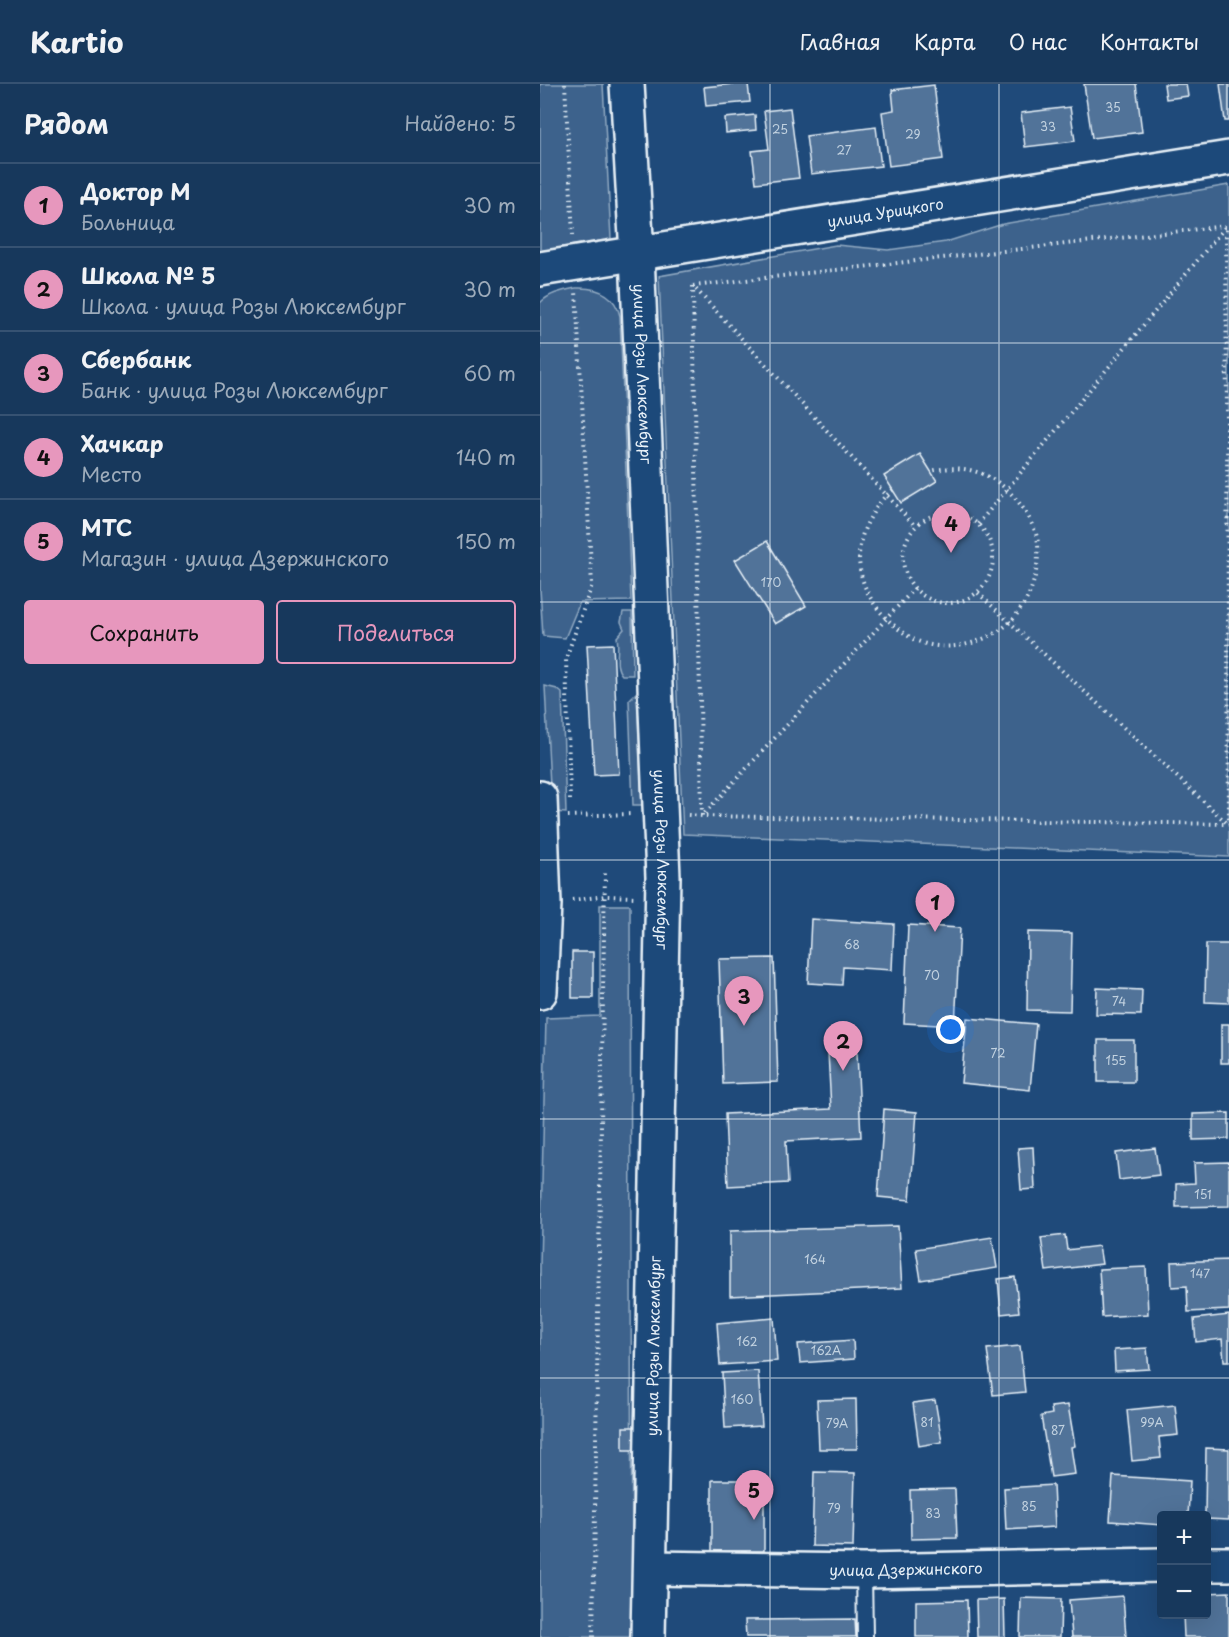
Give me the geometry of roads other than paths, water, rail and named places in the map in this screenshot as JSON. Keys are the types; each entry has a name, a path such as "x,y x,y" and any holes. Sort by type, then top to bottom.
{"main road":[{"name":"улица Розы Люксембург","path":"627,84 637,254 663,898 648,1637"},
{"name":"улица Урицкого","path":"540,269 1229,158"},
{"path":"540,992 551,810"},
{"path":"1211,1564 1229,1563"},
{"name":"улица Дзержинского","path":"650,1568 864,1571 1157,1565"}],"lane":[{"path":"864,1571 865,1637"}],"place":[{"name":"Хачкар","path":"951,553"},
{"name":"Доктор М","path":"935,932"},
{"name":"Сбербанк","path":"744,1026"},
{"name":"Школа № 5","path":"843,1071"},
{"name":"МТС","path":"754,1520"}]}
